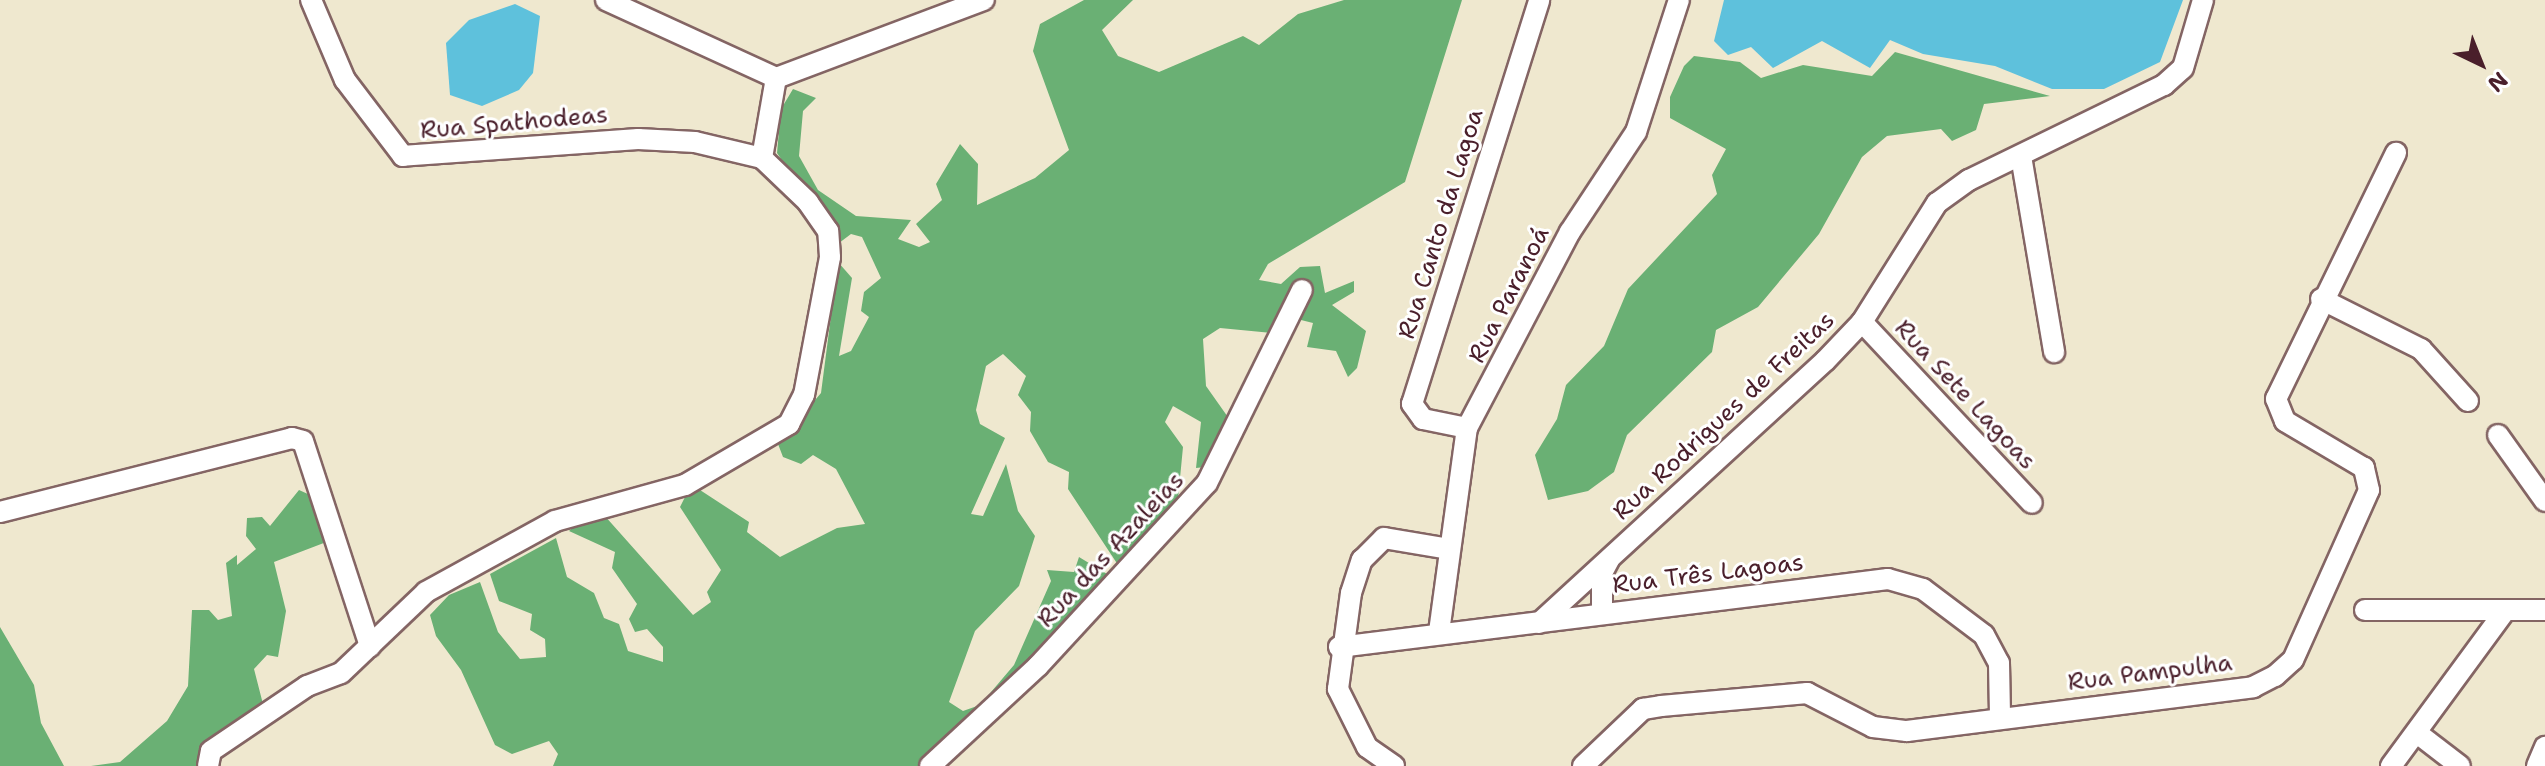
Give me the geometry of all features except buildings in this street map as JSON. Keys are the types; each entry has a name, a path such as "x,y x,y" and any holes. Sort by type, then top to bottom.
{"street":[{"name":"Rua Spathodeas","path":"311,0 345,80 403,156 638,139 695,142 762,158"},
{"path":"606,0 776,78 984,0"},
{"name":"Rua Canto da Lagoa","path":"1467,428 1423,419 1412,404 1539,0"},
{"name":"Rua Paranoá","path":"1439,632 1467,428 1570,232 1636,132 1679,0"},
{"name":"Rua Rodrigues de Freitas","path":"1539,623 1862,322 1937,203 2021,156 2164,85 2193,49 2203,0"},
{"path":"208,766 222,742 341,673 426,592 555,521 685,485 789,424 804,395 830,257 828,231 762,158 776,78"},
{"name":"Rua Pampulha","path":"1583,766 1643,709 1661,706 1807,693 1890,731 2253,687 2293,660 2369,490 2364,468 2285,421 2277,408 2321,299 2396,153"},
{"path":"2021,156 2054,352"},
{"name":"Rua das Azaleias","path":"930,766 1038,666 1207,483 1302,290"},
{"path":"2321,299 2421,349 2468,401"},
{"name":"Rua Sete Lagoas","path":"1862,322 2032,503"},
{"path":"2498,435 2545,501"},
{"path":"0,512 292,438 303,441 370,646"},
{"path":"1394,766 1367,747 1347,718 1339,647 1351,593 1372,546 1398,538 1449,549"},
{"name":"Rua Rodrigues de Freitas","path":"1602,613 1602,573 1611,557"},
{"name":"Rua Três Lagoas","path":"1339,647 1439,632 1905,581 1994,648 2000,716"},
{"path":"2365,610 2545,610"},
{"path":"2391,766 2504,612"},
{"path":"2414,737 2416,766"},
{"path":"2414,737 2460,766"}],"green space":[{"path":"1084,0 1133,0 1102,30 1118,56 1159,72 1243,36 1259,45 1298,14 1344,0 1462,0 1405,182 1268,264 1259,280 1281,284 1300,267 1320,266 1325,293 1354,281 1354,292 1332,305 1366,331 1357,368 1348,377 1336,351 1307,347 1313,323 1297,319 1301,281 1292,284 1273,333 1220,328 1203,339 1206,386 1230,420 1205,467 1196,468 1201,422 1173,406 1165,422 1183,447 1178,499 1120,568 1068,489 1069,472 1048,462 1030,431 1031,412 1018,395 1026,376 1003,354 986,366 976,410 980,424 1005,438 971,514 983,516 1006,464 1018,511 1035,536 1019,586 975,631 949,702 963,711 980,705 1014,665 1051,581 1047,570 1074,572 1079,557 1107,574 1098,593 921,766 553,766 558,754 549,741 512,754 495,745 461,670 436,636 430,615 449,595 480,582 498,632 520,659 546,657 545,639 530,630 532,614 499,601 490,574 556,538 567,577 594,593 604,618 619,624 628,651 663,662 663,647 647,629 635,632 629,619 637,604 612,568 615,552 569,531 581,520 604,515 693,615 711,602 707,592 721,570 680,507 685,497 700,490 749,522 747,532 780,557 837,528 865,524 836,469 813,455 801,464 783,457 778,444 821,393 838,262 852,278 839,356 851,351 869,317 861,311 864,292 881,278 862,237 851,234 839,243 777,153 781,109 793,89 816,98 803,111 799,156 818,190 856,216 911,220 898,239 919,247 930,242 916,224 942,200 936,184 960,144 978,164 977,205 1035,178 1069,150 1033,51 1040,24"},
{"path":"1895,52 2050,96 1984,104 1976,130 1952,141 1941,129 1887,136 1862,157 1819,234 1758,307 1716,330 1712,352 1627,435 1614,472 1588,491 1548,500 1535,455 1557,419 1566,385 1604,346 1628,289 1717,194 1712,175 1726,149 1670,118 1670,97 1684,66 1694,56 1740,62 1761,78 1803,65 1872,76"},
{"path":"299,490 319,499 329,541 274,562 286,611 278,657 267,655 254,669 264,708 201,766 91,766 120,762 167,721 188,686 192,610 209,610 218,620 232,616 226,563 237,555 237,565 256,549 246,536 247,518 262,517 270,526"},
{"path":"0,627 34,685 41,723 64,766 0,766"}],"water":[{"path":"1724,0 2183,0 2160,62 2104,89 2052,89 1995,66 1923,54 1890,40 1870,68 1822,41 1773,68 1751,47 1728,55 1714,41"},
{"path":"515,4 540,16 533,73 519,90 482,106 450,95 446,43 469,20"}]}
